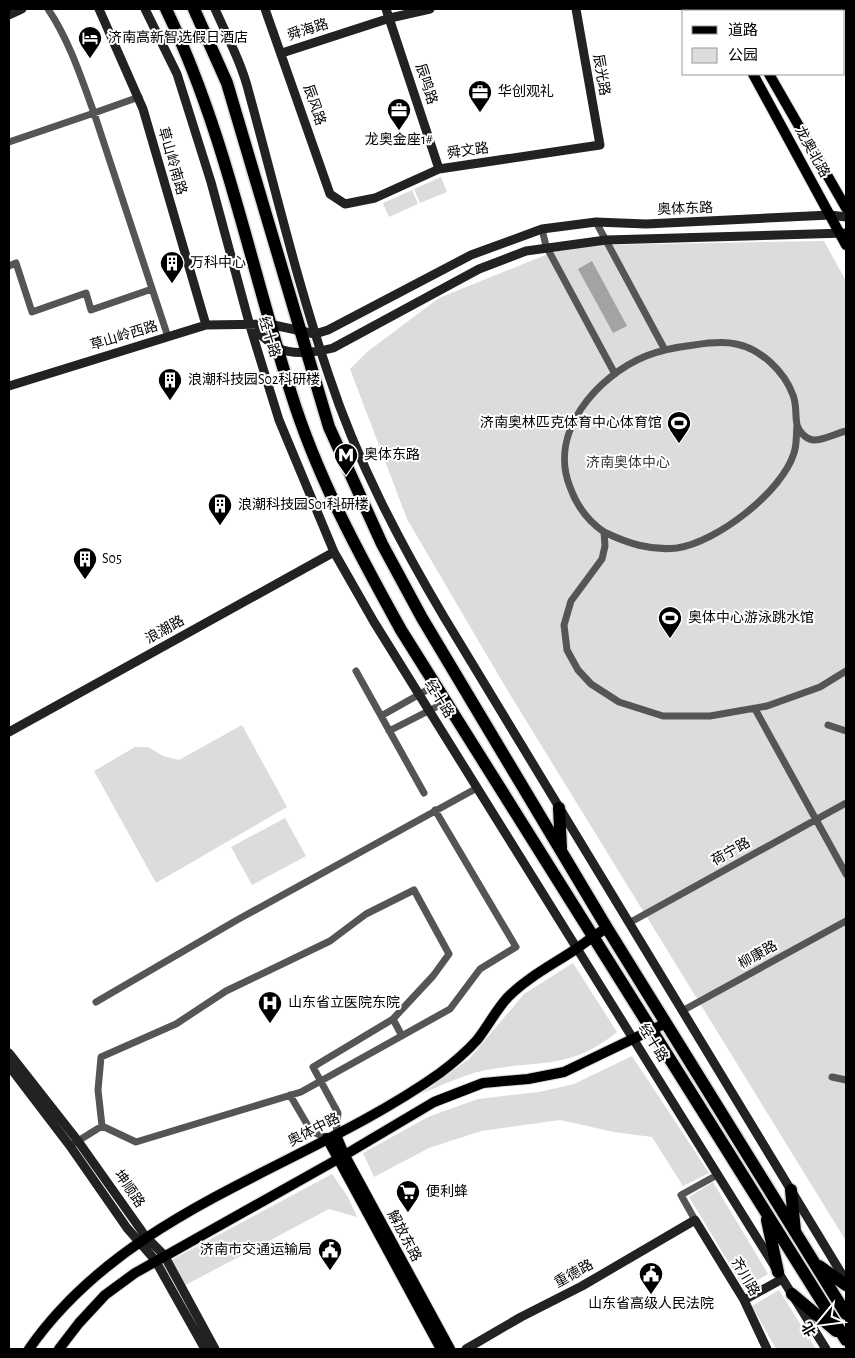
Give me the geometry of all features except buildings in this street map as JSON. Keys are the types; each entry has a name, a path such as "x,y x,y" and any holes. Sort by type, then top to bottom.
{"highway":[{"name":"经十路","path":"166,9 202,89 269,324 291,393 309,444 336,508 401,630 846,1339"},
{"name":"经十路","path":"194,9 227,83 329,426 382,544 422,618 607,928 812,1262 846,1314"},
{"path":"560,808 561,850"},
{"path":"791,1190 795,1233"},
{"path":"765,1210 780,1276"},
{"path":"812,1262 846,1285"},
{"path":"792,1294 846,1339"}],"main road":[{"path":"9,15 22,9"},
{"name":"草山岭南路","path":"99,9 139,97 206,325"},
{"name":"经十路","path":"145,9 177,74 211,182 250,326 279,420 334,552 419,695 826,1349"},
{"path":"215,9 249,91 288,244 315,334 348,426 399,539 846,1281"},
{"name":"辰风路","path":"265,9 330,194 345,204"},
{"name":"舜海路","path":"282,53 388,13 430,9"},
{"name":"辰光路","path":"576,9 600,145"},
{"name":"辰鸣路","path":"388,13 439,169"},
{"name":"龙奥北路","path":"753,75 830,215 843,233 846,244"},
{"name":"龙奥北路","path":"771,75 846,208"},
{"name":"舜文路","path":"345,204 375,198 439,169 600,145"},
{"name":"奥体东路","path":"315,334 328,330 471,255 542,229 596,222 698,222 830,215 846,217"},
{"path":"250,326 278,348 306,353 321,351 333,348 478,270 526,251 546,246 606,240 733,238 843,233"},
{"path":"250,326 269,324 315,334"},
{"name":"草山岭西路","path":"9,386 206,325 250,326"},
{"name":"浪潮路","path":"9,732 334,552"},
{"name":"奥体中路","path":"29,1349 51,1320 77,1294 142,1240 394,1103 442,1072 475,1042 507,999 527,979 607,928"},
{"path":"59,1349 79,1323 105,1295 160,1258 341,1157 434,1102 483,1083 528,1079 564,1072 634,1041 666,1024"},
{"name":"坤顺路","path":"9,1053 142,1240 160,1258 215,1349"},
{"name":"坤顺路","path":"9,1066 74,1144"},
{"name":"解放东路","path":"331,1136 441,1349"},
{"name":"解放东路","path":"341,1157 450,1349"},
{"name":"齐川路","path":"695,1220 744,1300 767,1349"},
{"name":"重德路","path":"466,1349 582,1286 695,1220"},
{"name":"坤顺路","path":"160,1258 206,1349"},
{"path":"744,1300 780,1276"}],"street":[{"path":"48,9 57,22 78,68 168,337"},
{"path":"9,142 139,97"},
{"path":"596,222 665,350"},
{"path":"542,229 546,246 615,374"},
{"path":"9,266 16,264 32,312 86,293 91,310 152,289"},
{"path":"707,343 735,344 754,352 772,363 783,376 793,395 798,426 794,453 778,480 751,510 729,526 677,548 632,545 597,527 574,500 563,464 569,428 596,390 615,374 645,357 665,350 707,343"},
{"path":"798,426 805,436 814,440 846,431"},
{"path":"604,532 605,546 602,559 571,601 564,625 567,650 578,670 591,684 619,702 663,716 710,716 754,709 820,687 846,672"},
{"path":"356,671 424,793"},
{"path":"381,716 436,685"},
{"path":"389,731 446,702"},
{"path":"754,709 846,874"},
{"path":"828,725 846,730"},
{"path":"96,1002 477,788"},
{"name":"荷宁路","path":"629,923 846,803"},
{"path":"102,1126 136,1142 290,1095 321,1081 450,1009 480,969 516,947 436,810"},
{"path":"102,1126 98,1090 101,1057 176,1024 226,990 330,941 366,914 414,890 450,954 433,976 392,1019 313,1067 338,1113 331,1136 311,1132 290,1095"},
{"name":"柳康路","path":"682,1011 846,920"},
{"path":"392,1019 402,1036"},
{"path":"832,1077 846,1080"},
{"path":"74,1144 102,1126"},
{"path":"695,1220 681,1195 718,1175"}],"green space":[{"path":"441,177 447,192 420,203 414,189"},
{"path":"412,190 418,204 389,217 383,203"},
{"name":"济南奥体中心","path":"824,241 846,281 846,1241 506,688 407,519 350,369 367,352 439,298 553,252 600,245"},
{"path":"242,725 287,807 156,883 94,771 135,747 148,747 163,756 179,760"},
{"path":"285,818 306,856 252,885 231,847"},
{"path":"573,963 617,1032 584,1053 569,1058 554,1062 477,1072 421,1094 469,1059 524,994"},
{"path":"632,1056 709,1173 683,1186 652,1137 614,1132 560,1120 481,1131 429,1148 374,1177 363,1153 428,1117 478,1099 539,1092 574,1084"},
{"path":"332,1174 348,1197 357,1217 329,1209 178,1289 162,1265"},
{"path":"713,1182 768,1274 744,1288 689,1197"},
{"path":"779,1290 816,1349 776,1349 752,1306"}],"shaded area":[{"path":"592,261 627,326 613,333 578,269"}],"place":[{"name":"济南高新智选假日酒店","path":"90,59"},
{"name":"华创观礼","path":"480,113"},
{"name":"龙奥金座1#","path":"399,131"},
{"name":"万科中心","path":"172,284"},
{"name":"浪潮科技园S02科研楼","path":"170,401"},
{"name":"济南奥林匹克体育中心体育馆","path":"679,444"},
{"name":"奥体东路","path":"346,476"},
{"name":"浪潮科技园S01科研楼","path":"220,526"},
{"name":"S05","path":"85,580"},
{"name":"奥体中心游泳跳水馆","path":"670,639"},
{"name":"山东省立医院东院","path":"270,1024"},
{"name":"便利蜂","path":"408,1213"},
{"name":"济南市交通运输局","path":"330,1271"},
{"name":"山东省高级人民法院","path":"651,1295"}]}
